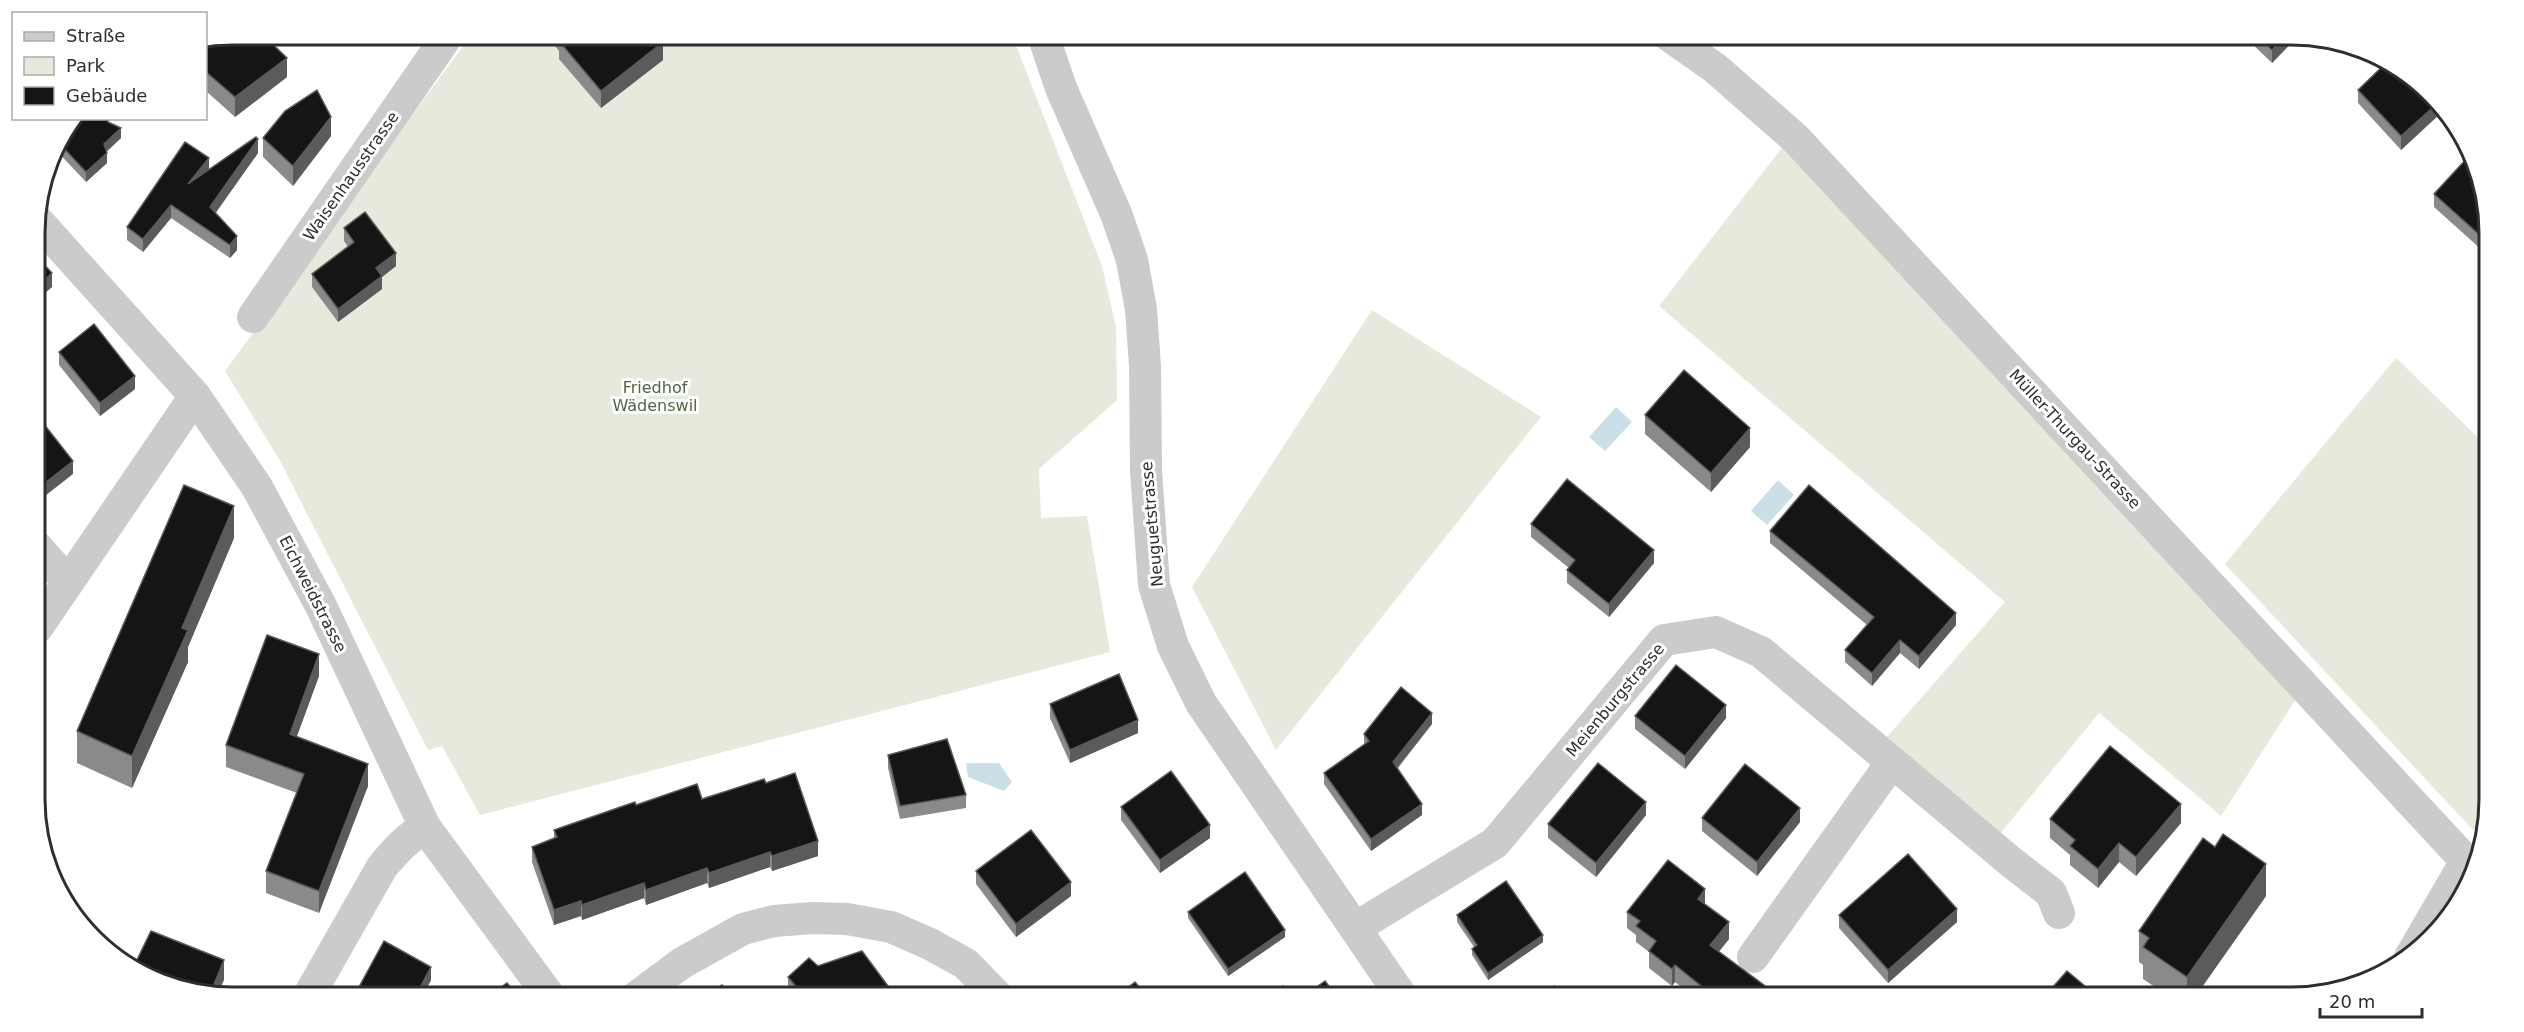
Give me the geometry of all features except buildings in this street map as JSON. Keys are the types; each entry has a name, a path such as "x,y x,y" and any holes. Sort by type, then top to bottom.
{"street":[{"name":"Waisenhausstrasse","path":"253,317 440,45"},
{"name":"Neuguetstrasse","path":"1047,45 1061,88 1117,216 1132,260 1141,309 1145,366 1146,470 1154,585 1173,646 1201,703 1395,987"},
{"name":"Müller-Thurgau-Strasse","path":"1684,45 1706,60 1795,138 2466,861 2426,930"},
{"name":"Eichweidstrasse","path":"45,229 195,396 257,487 316,596 425,827 542,987"},
{"path":"45,616 195,396"},
{"path":"45,556 68,582"},
{"name":"Meienburgstrasse","path":"1355,928 1495,843 1664,640 1716,632 1761,652 2051,893 2059,913"},
{"path":"1753,957 1892,762"},
{"path":"314,987 382,867 397,848 411,835 425,827"},
{"path":"650,987 682,963 743,929 774,921 813,918 848,919 891,927 930,944 966,964 988,987"}],"green space":[{"name":"Friedhof Wädenswil","path":"464,45 1016,45 1102,266 1116,327 1117,400 1039,469 1041,518 1087,516 1110,652 480,815 442,746 428,750 279,459 225,371"},
{"path":"1784,145 2296,699 2221,816 2099,713 1999,835 1887,737 2005,602 1659,306"},
{"path":"1372,310 1541,417 1276,750 1192,587"},
{"path":"2396,358 2479,438 2479,799 2476,828 2473,830 2225,564"}],"water":[{"path":"1616,407 1632,422 1605,451 1589,437"},
{"path":"1778,480 1794,495 1767,525 1751,511"},
{"path":"966,763 999,763 1012,782 1004,791 968,777"}]}
